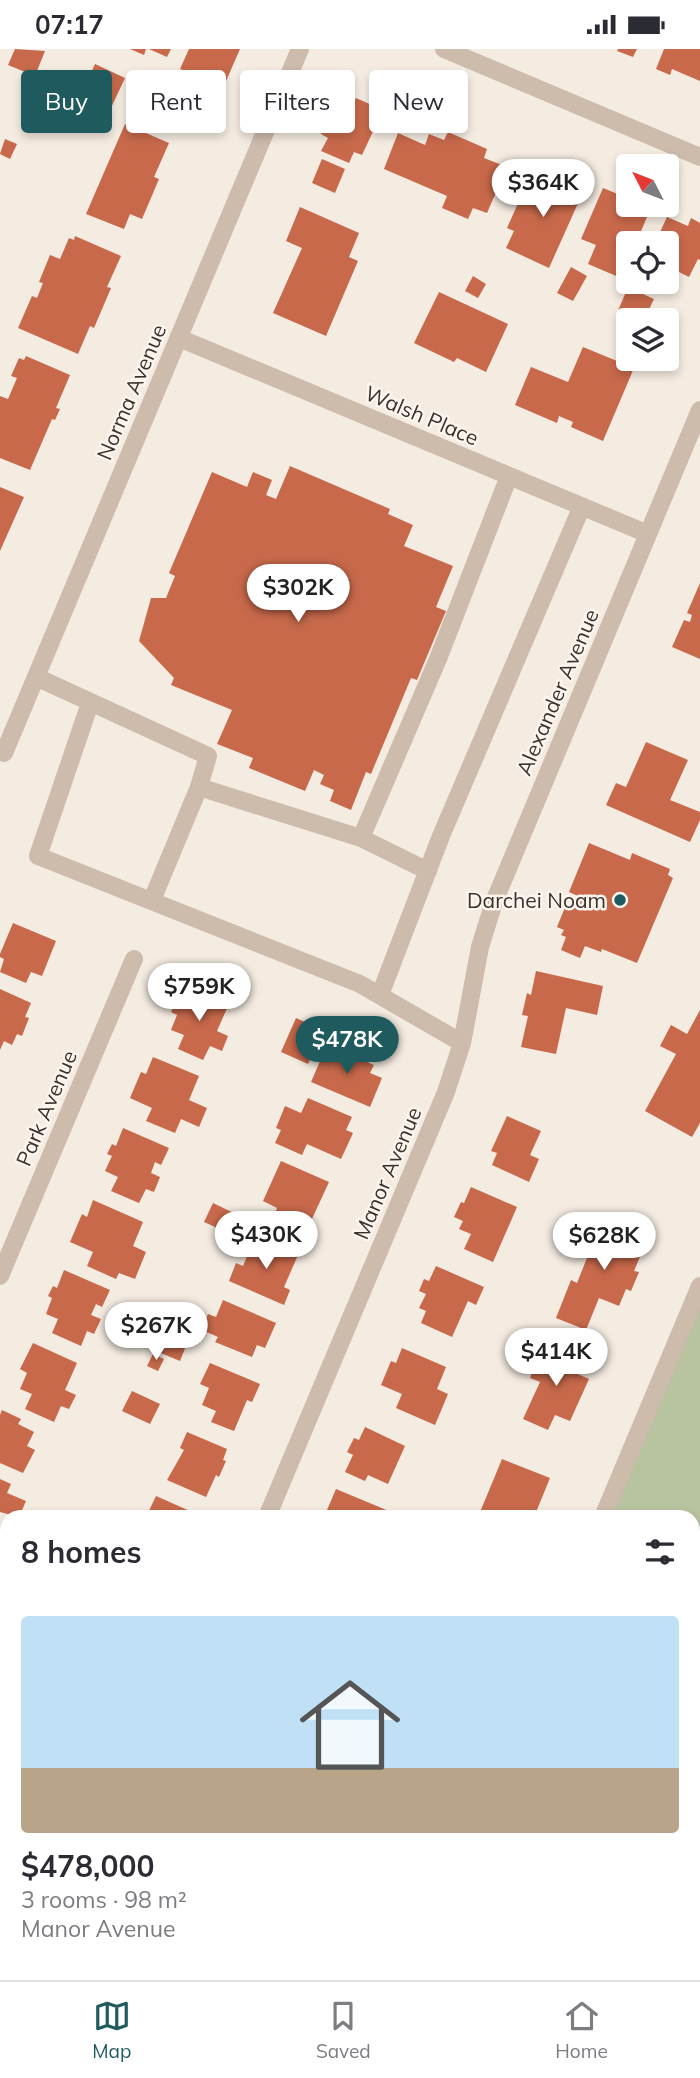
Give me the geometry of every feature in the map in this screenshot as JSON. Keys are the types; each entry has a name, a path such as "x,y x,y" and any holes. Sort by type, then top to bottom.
{"street":[{"name":"Norma Avenue","path":"4,753 300,49"},
{"path":"444,49 700,157"},
{"name":"Walsh Place","path":"178,338 648,534"},
{"name":"Alexander Avenue","path":"471,996 480,947 494,902 700,410"},
{"path":"361,838 438,659 509,476"},
{"path":"380,995 428,871 582,506"},
{"path":"36,677 208,756 199,787 152,900"},
{"path":"90,703 38,856 360,984 462,1043"},
{"path":"199,787 361,838 428,871"},
{"name":"Park Avenue","path":"0,1276 134,958"},
{"name":"Manor Avenue","path":"270,1510 446,1092 462,1043 471,996"},
{"path":"606,1510 700,1286"}],"green space":[{"path":"700,1286 700,1510 606,1510"}],"building":[{"path":"15,49 45,51 37,70 21,70 8,65"},
{"path":"130,49 146,49 144,55"},
{"path":"149,49 171,49 167,57"},
{"path":"189,49 240,49 226,81 226,70 180,69"},
{"path":"637,49 633,57 617,51"},
{"path":"664,49 700,49 700,81 672,69 670,75 656,69"},
{"path":"95,64 108,70 92,70"},
{"path":"112,72 125,78 112,106"},
{"path":"356,98 369,104 369,133 372,133 362,155 354,152 349,163 321,151 328,138 321,134 355,133 355,100"},
{"path":"125,124 126,133 146,133 169,143 154,177 159,179 142,219 130,214 124,229 86,214"},
{"path":"398,133 425,145 429,134 444,140 450,133 487,149 484,158 507,167 487,213 473,208 468,219 442,208 447,196 384,169"},
{"path":"5,139 17,144 10,159 0,154"},
{"path":"322,159 345,169 335,193 312,183"},
{"path":"539,172 583,192 549,268 506,248 514,231 507,228 524,190 530,192"},
{"path":"603,188 616,193 616,217 647,217 641,231 616,231 616,276 588,264 596,245 581,239"},
{"path":"300,207 359,233 349,257 358,261 326,336 273,313 302,248 286,241"},
{"path":"667,217 688,226 691,218 700,223 700,260 698,259 689,277 679,272 679,231 661,231"},
{"path":"75,236 121,256 107,287 111,288 94,328 90,326 78,354 18,328 32,296 37,298 43,283 39,282 50,255 60,259 69,238 74,240"},
{"path":"571,267 587,276 573,301 557,293"},
{"path":"473,276 486,284 478,298 465,291"},
{"path":"439,292 508,324 486,372 457,358 454,362 414,343"},
{"path":"625,294 643,294 654,299 650,308 619,308"},
{"path":"583,347 616,361 616,371 633,371 603,441 571,427 573,422 559,416 557,423 515,405 531,367 568,382"},
{"path":"26,356 70,375 56,408 60,409 55,420 52,419 30,470 0,458 0,396 8,399 17,378 11,376 19,358 24,360"},
{"path":"290,466 390,509 388,514 413,525 404,546 453,566 436,607 446,611 417,680 411,678 371,774 366,772 351,810 330,801 334,790 320,784 324,775 314,770 305,791 249,768 253,758 217,744 232,710 171,685 174,678 139,641 151,598 166,598 175,576 169,573 212,472 247,487 253,472 272,480 266,495 276,499"},
{"path":"0,487 24,497 0,551"},
{"path":"700,583 700,659 672,647 684,620 690,622 692,615 687,613"},
{"path":"646,742 688,760 670,800 700,812 700,820 690,842 606,805 616,783 626,787"},
{"name":"Darchei Noam","path":"589,843 630,860 632,853 670,869 668,875 673,878 637,963 602,949 601,952 585,946 580,958 561,950 566,937 561,935 564,930 557,927 566,905 573,907 578,896 569,892"},
{"path":"13,923 56,941 42,976 31,972 26,983 0,972 4,959 0,954"},
{"path":"536,971 603,986 597,1015 566,1008 556,1054 521,1047 528,1016 522,1015 527,993 531,995"},
{"path":"182,986 228,1006 217,1031 228,1036 222,1051 210,1046 203,1060 178,1049 184,1035 171,1030 177,1015 171,1012"},
{"path":"0,989 31,1003 25,1017 29,1018 22,1036 17,1034 12,1045 4,1041 0,1050"},
{"path":"700,1010 700,1123 692,1137 645,1111 676,1054 660,1046 671,1025 687,1034"},
{"path":"296,1018 323,1030 308,1064 281,1052"},
{"path":"327,1045 374,1065 370,1073 382,1078 370,1107 311,1082"},
{"path":"153,1057 199,1076 189,1100 207,1108 199,1127 181,1119 175,1133 146,1121 152,1108 130,1098 141,1072 146,1074"},
{"path":"308,1098 352,1117 346,1130 353,1133 341,1159 307,1144 302,1155 275,1143 281,1130 276,1128 285,1106 301,1113"},
{"path":"507,1116 541,1131 530,1155 539,1159 529,1182 492,1165 497,1153 491,1151"},
{"path":"123,1128 169,1148 161,1165 155,1162 151,1173 160,1177 154,1192 146,1189 139,1203 111,1191 118,1177 105,1171 112,1156 107,1154 112,1144 116,1146"},
{"path":"281,1161 329,1182 311,1221 305,1218 299,1231 272,1219 277,1208 263,1201"},
{"path":"471,1187 517,1207 493,1262 464,1249 471,1234 459,1229 463,1221 454,1217"},
{"path":"93,1200 143,1222 133,1246 146,1252 135,1279 119,1273 116,1279 87,1266 93,1252 70,1242 82,1214 87,1217"},
{"path":"213,1203 240,1216 231,1234 204,1222"},
{"path":"615,1215 643,1226 636,1243 644,1247 634,1271 639,1272 631,1291 626,1289 619,1306 599,1298 586,1330 556,1318 571,1280 577,1283 589,1253 584,1251 588,1241 595,1244 602,1226 609,1229"},
{"path":"255,1237 298,1255 284,1287 290,1290 284,1305 229,1281 236,1263 243,1266"},
{"path":"436,1266 484,1287 476,1305 468,1301 452,1337 421,1323 426,1311 419,1308 426,1294 419,1291 424,1279 429,1281"},
{"path":"64,1270 110,1290 102,1307 96,1304 91,1315 101,1319 94,1334 87,1331 81,1346 52,1333 58,1319 46,1314 52,1298 48,1296 53,1286 57,1288"},
{"path":"223,1300 276,1323 265,1348 257,1345 252,1357 215,1342 218,1337 202,1330 208,1314 216,1317"},
{"path":"159,1329 188,1341 180,1361 151,1349"},
{"path":"33,1343 77,1363 65,1390 76,1395 69,1409 61,1406 54,1422 25,1409 32,1394 20,1389 27,1373 20,1369"},
{"path":"558,1347 582,1358 575,1373 589,1379 570,1421 555,1415 548,1430 523,1419 540,1382 530,1378 543,1348 555,1353"},
{"path":"402,1348 446,1367 437,1389 448,1394 435,1425 396,1408 402,1394 381,1385 391,1361 396,1363"},
{"path":"153,1354 164,1359 158,1371 147,1366"},
{"path":"210,1363 260,1384 252,1402 247,1400 234,1431 211,1422 216,1411 202,1405 209,1388 200,1384"},
{"path":"132,1391 160,1404 150,1424 122,1411"},
{"path":"2,1410 21,1419 18,1424 34,1432 27,1446 35,1450 23,1473 0,1463"},
{"path":"365,1427 405,1446 388,1484 368,1475 365,1481 345,1472 353,1455 347,1452 354,1438 359,1440"},
{"path":"187,1432 227,1449 223,1460 226,1461 219,1477 216,1475 206,1497 167,1480 184,1450 180,1448"},
{"path":"502,1459 550,1478 537,1510 481,1510"},
{"path":"0,1479 11,1484 7,1493 26,1501 22,1510 0,1510"},
{"path":"336,1489 386,1510 327,1510"},
{"path":"156,1496 188,1510 149,1510"}],"place":[{"name":"Darchei Noam","path":"620,900"}]}
